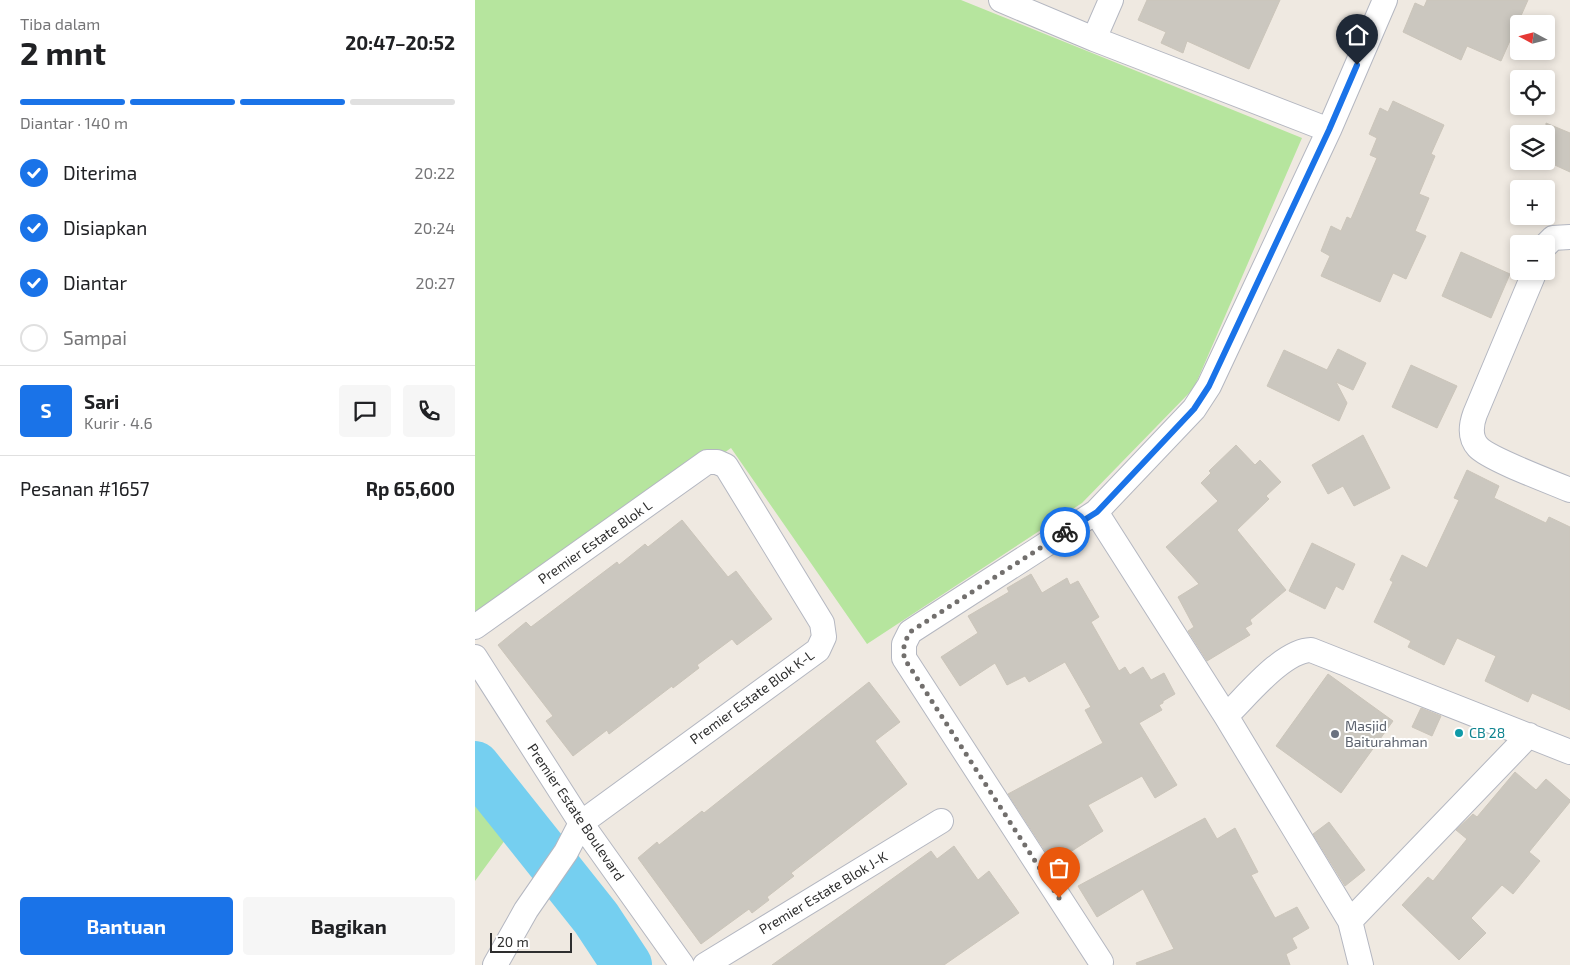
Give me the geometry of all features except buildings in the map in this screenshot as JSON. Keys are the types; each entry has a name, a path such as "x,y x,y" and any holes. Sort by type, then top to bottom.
{"street":[{"path":"1001,0 1094,39 1329,130"},
{"path":"1094,39 1111,0"},
{"path":"1101,962 904,658 904,644 910,632 1097,512 1194,409 1209,386 1329,130 1385,0"},
{"path":"1555,238 1570,237"},
{"path":"1531,280 1475,414 1472,432 1473,439 1485,452 1570,490"},
{"name":"Premier Estate Blok L","path":"475,627 707,462 717,462"},
{"name":"Premier Estate Blok K-L","path":"581,823 818,650 822,644 822,623 726,466 717,462"},
{"path":"1097,512 1226,716 1350,920 1361,965"},
{"path":"1226,716 1282,662 1294,653 1311,650 1570,752"},
{"name":"Premier Estate Boulevard","path":"475,657 581,823 682,965"},
{"path":"1350,920 1529,735"},
{"name":"Premier Estate Blok J-K","path":"705,965 941,821"},
{"path":"495,965 526,910 565,852 581,823"}],"green space":[{"path":"475,0 961,0 1302,138 1194,388 1082,503 867,644 731,448 475,630"},
{"path":"475,759 516,825 475,881"}],"waterway":[{"path":"475,766 596,918 627,965"}],"way so far":[{"path":"1059,898 904,658 903,648 910,632 1065,532"}],"place":[{"name":"CB 28","path":"1459,733"},
{"name":"Masjid Baiturahman","path":"1335,734"}],"route":[{"path":"1065,532 1097,512 1194,409 1209,386 1329,130 1357,65"}]}
